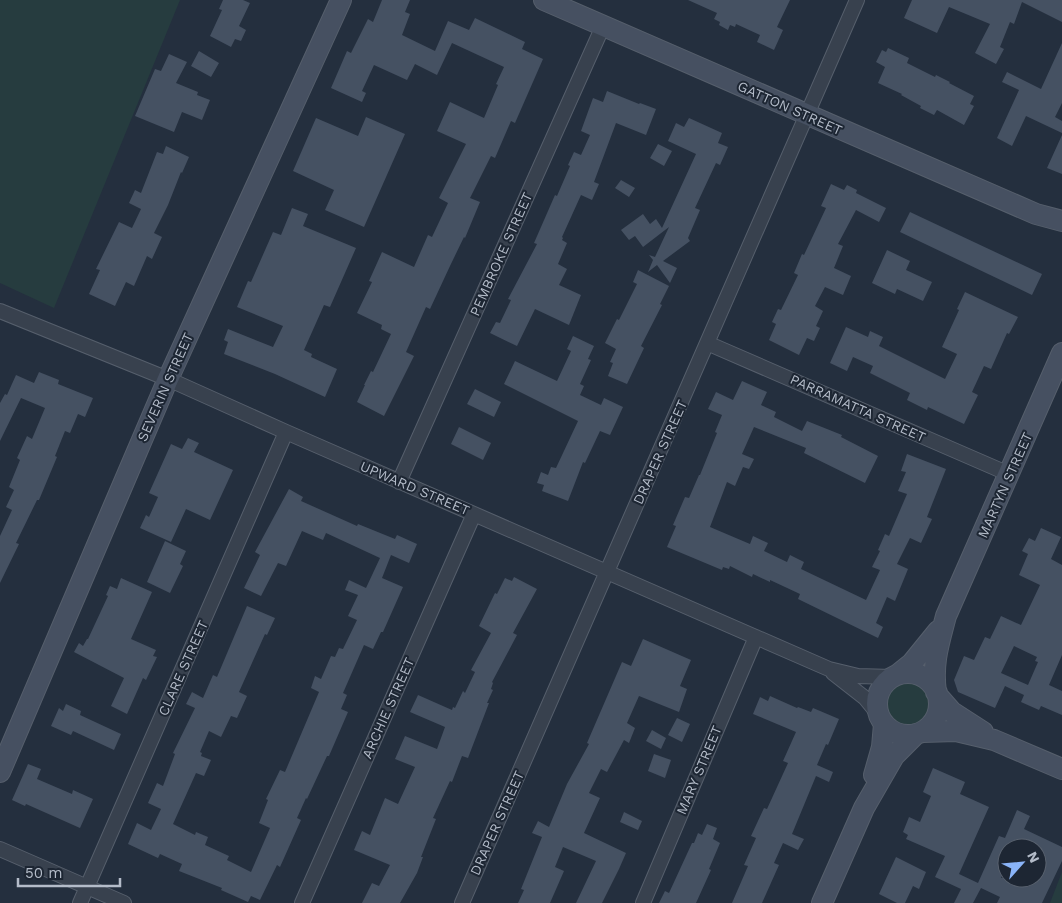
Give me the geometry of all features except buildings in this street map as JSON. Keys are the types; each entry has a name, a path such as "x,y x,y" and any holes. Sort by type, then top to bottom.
{"street":[{"name":"GATTON STREET","path":"544,0 806,116 1036,214 1062,221"},
{"name":"DRAPER STREET","path":"462,903 857,0"},
{"name":"SEVERIN STREET","path":"0,772 168,379 339,2"},
{"name":"PEMBROKE STREET","path":"399,482 603,26"},
{"name":"GATTON STREET","path":"1036,214 1062,238"},
{"name":"UPWARD STREET","path":"0,311 168,379 399,482 829,669 868,678 895,676"},
{"name":"PARRAMATTA STREET","path":"707,343 1010,474"},
{"name":"MARTYN STREET","path":"895,676 912,663 923,651 946,616 1062,353"},
{"name":"CLARE STREET","path":"80,903 286,432"},
{"name":"ARCHIE STREET","path":"302,903 474,514"},
{"name":"MARTYN STREET","path":"936,694 935,659 946,616"},
{"name":"MARY STREET","path":"643,903 756,637"},
{"name":"UPWARD STREET","path":"829,669 865,698 882,720"},
{"path":"994,740 956,731 900,735 889,729 882,720 877,706 880,692 886,681 895,676 905,674 920,676 932,686 936,694 952,712 994,740 1062,770"},
{"path":"822,903 864,808 894,756 919,733 929,727 936,717 936,694"},
{"path":"864,808 880,756 882,720"},
{"path":"0,849 124,903"}],"green space":[{"path":"0,0 180,0 54,308 0,283"},
{"path":"904,682 912,682 921,686 927,692 931,705 927,718 921,724 912,728 904,728 895,724 889,718 885,709 885,701 889,692 895,686"},
{"path":"1062,872 1062,903 1050,903"}]}
